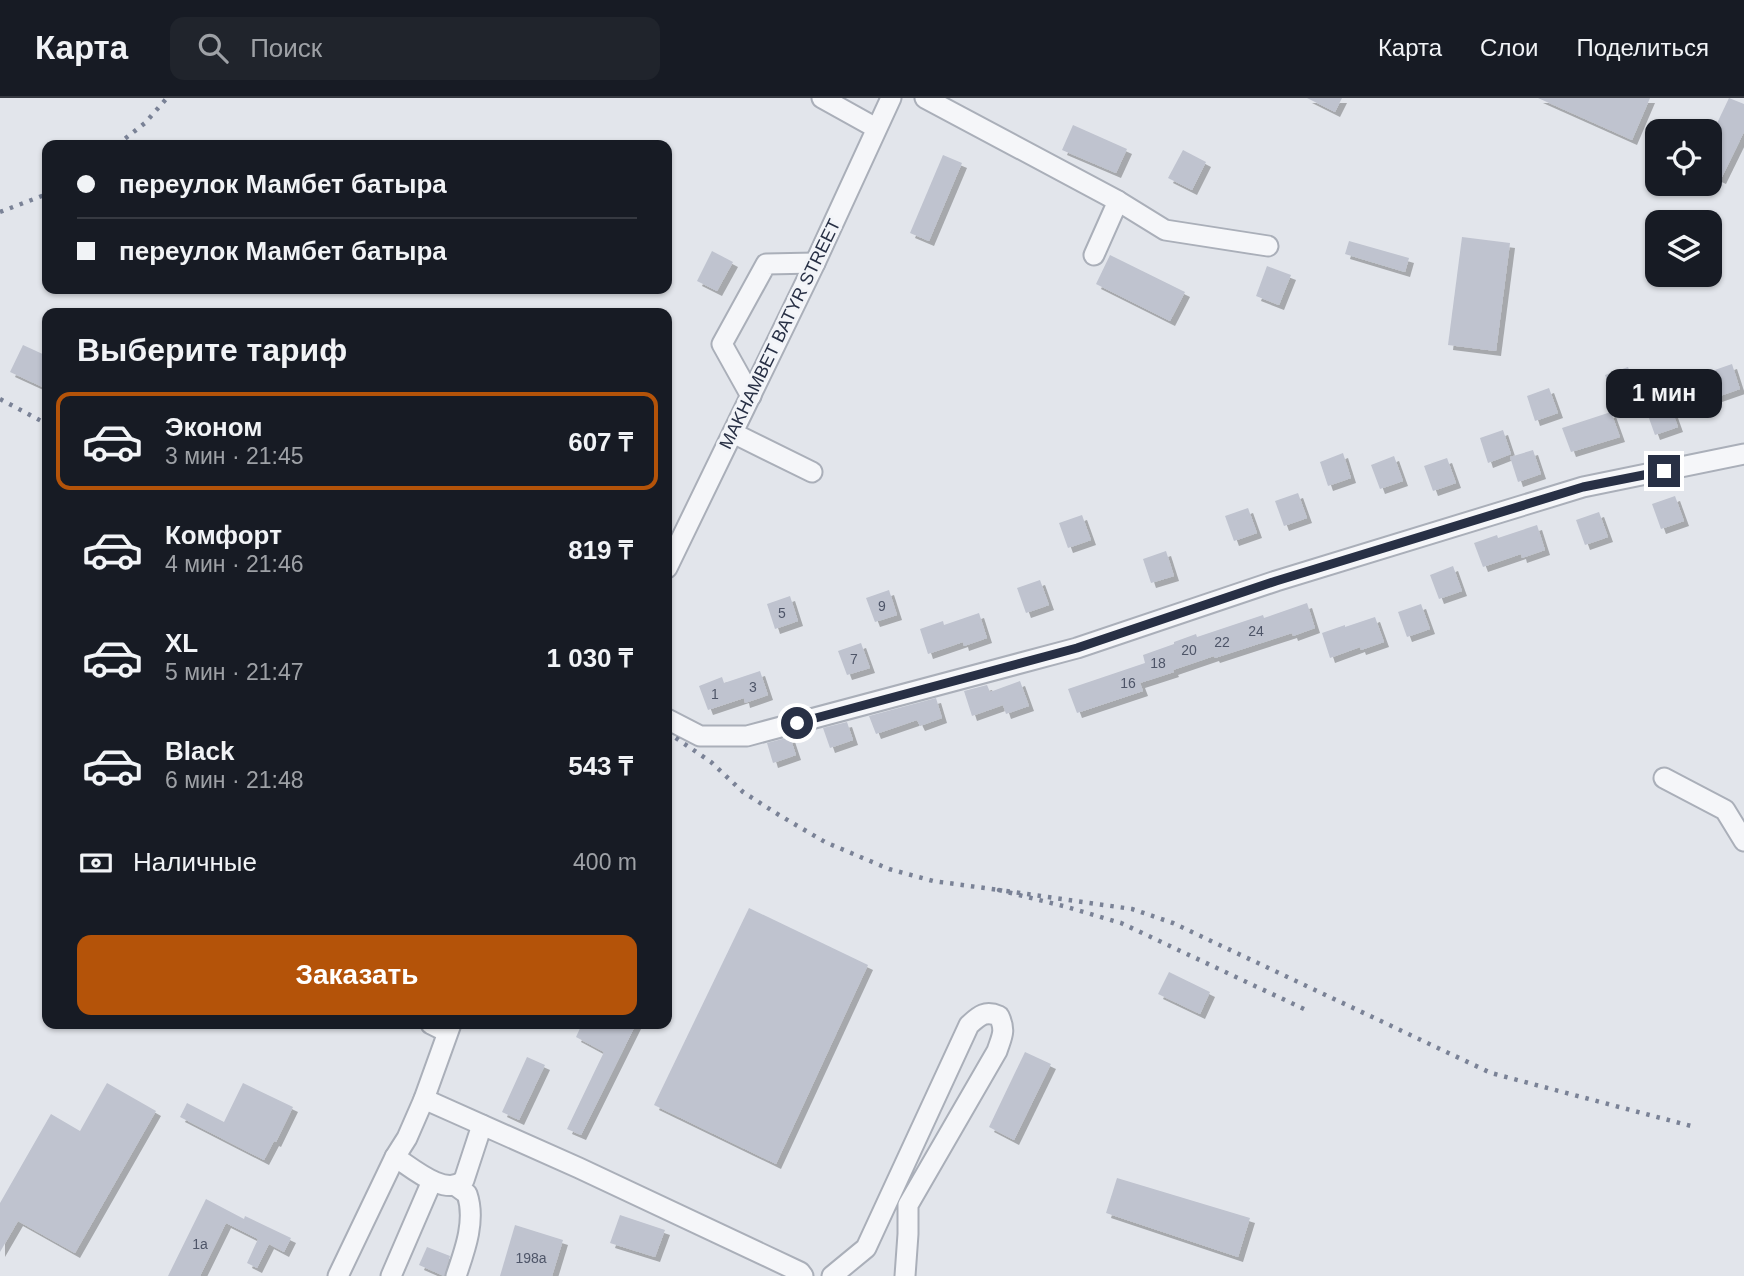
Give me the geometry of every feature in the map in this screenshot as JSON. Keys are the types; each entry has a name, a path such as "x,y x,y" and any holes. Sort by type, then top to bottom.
{"street":[{"path":"822,98 876,128"},
{"name":"MAKHAMBET BATYR STREET","path":"672,558 815,263 891,98"},
{"path":"925,98 1118,201 1166,230 1268,246"},
{"path":"1094,255 1118,201"},
{"path":"751,396 722,344 766,264 815,263"},
{"path":"733,433 812,472"},
{"path":"672,722 700,736 747,736 1077,648 1276,581 1583,487 1744,454"},
{"path":"1664,778 1726,810 1744,841"},
{"path":"832,1276 866,1248 969,1025 982,1013 992,1013 999,1016 1003,1025 997,1051 908,1205 905,1276"},
{"path":"338,1276 424,1099 442,1029"},
{"path":"424,1099 579,1168 800,1272 803,1276"},
{"path":"456,1186 464,1180 482,1125"},
{"path":"395,1157 432,1181 456,1186 467,1194 471,1215 464,1255 456,1276"},
{"path":"391,1276 432,1181"}],"building":[{"path":"1307,98 1342,98 1335,112"},
{"path":"1538,98 1650,98 1632,140"},
{"path":"1729,98 1744,104 1744,132 1722,177 1722,119 1719,119"},
{"path":"1073,125 1127,149 1116,173 1062,150"},
{"path":"1183,150 1206,162 1192,190 1168,178"},
{"path":"943,155 962,163 929,241 910,233"},
{"path":"1462,237 1510,243 1496,351 1448,345"},
{"path":"1349,241 1409,258 1405,272 1345,254"},
{"path":"712,251 733,262 717,291 697,281"},
{"path":"1110,255 1185,292 1170,321 1096,284"},
{"path":"1267,266 1291,275 1279,305 1256,296"},
{"path":"23,345 42,354 42,387 10,372"},
{"path":"1732,364 1740,389 1717,397 1709,372"},
{"path":"1628,367 1637,392 1614,400 1605,375"},
{"path":"1549,388 1558,413 1535,421 1527,396"},
{"path":"1669,402 1678,427 1655,435 1646,410"},
{"path":"1611,412 1620,437 1571,452 1562,428"},
{"path":"1503,430 1511,454 1488,463 1480,438"},
{"path":"1533,450 1541,474 1518,482 1510,457"},
{"path":"1343,453 1351,478 1328,486 1320,462"},
{"path":"1394,456 1403,481 1380,489 1371,465"},
{"path":"1447,458 1456,483 1433,491 1424,466"},
{"path":"1298,493 1307,518 1284,526 1275,501"},
{"path":"1675,496 1684,521 1661,529 1652,504"},
{"path":"1248,508 1257,533 1234,541 1225,516"},
{"path":"1599,512 1608,537 1585,545 1576,520"},
{"path":"1082,515 1091,540 1068,548 1059,523"},
{"path":"1537,525 1545,550 1522,558 1521,554 1483,567 1474,543"},
{"path":"1166,551 1174,576 1151,583 1143,559"},
{"path":"1453,566 1462,591 1439,599 1430,575"},
{"path":"1040,580 1049,605 1026,613 1017,588"},
{"path":"889,590 897,615 875,622 866,598"},
{"path":"790,596 798,621 775,629 767,604"},
{"path":"1307,603 1315,628 1173,670 1174,672 1140,683 1143,691 1077,713 1068,689 1145,663 1143,655 1196,634 1197,637"},
{"path":"1421,604 1430,629 1407,637 1398,612"},
{"path":"979,613 987,638 964,646 963,642 928,654 920,629 943,621 944,625"},
{"path":"1375,617 1384,642 1330,658 1322,633"},
{"path":"861,643 870,668 847,675 838,651"},
{"path":"760,671 768,695 745,703 744,698 708,710 699,686 722,677 724,683"},
{"path":"1020,681 1029,706 1006,714 1003,705 972,716 964,691 987,685 990,692"},
{"path":"936,698 942,718 920,726 917,720 876,734 869,716"},
{"path":"847,722 853,740 830,748 823,728"},
{"path":"790,737 796,755 773,763 767,743"},
{"path":"749,908 868,965 776,1164 654,1105"},
{"path":"1169,972 1210,992 1200,1014 1158,994"},
{"path":"580,1029 634,1029 581,1135 567,1129 604,1052 576,1037"},
{"path":"1025,1052 1051,1064 1014,1140 989,1127"},
{"path":"527,1057 545,1065 519,1120 502,1112"},
{"path":"107,1083 156,1111 75,1253 18,1221 0,1252 0,1203 51,1114 80,1131"},
{"path":"243,1083 293,1107 264,1160 180,1117 187,1103 224,1122"},
{"path":"1117,1178 1250,1218 1238,1257 1106,1213"},
{"path":"206,1199 244,1219 245,1216 291,1238 284,1252 269,1244 257,1268 247,1263 258,1239 226,1223 200,1276 168,1276"},
{"path":"620,1215 665,1230 655,1257 610,1243"},
{"path":"515,1225 563,1240 552,1276 500,1276"},
{"path":"427,1247 450,1256 444,1276 419,1265"}],"railway":[{"path":"123,140 145,123 167,98"},
{"path":"0,212 42,196"},
{"path":"0,399 42,421"},
{"path":"672,735 711,762 743,792 825,842 889,869 933,881 999,890"},
{"path":"1304,1009 1121,923 999,890 1132,909 1173,923 1491,1073 1691,1126"}],"route":[{"path":"797,723 1077,648 1276,581 1583,487 1664,471"}]}
